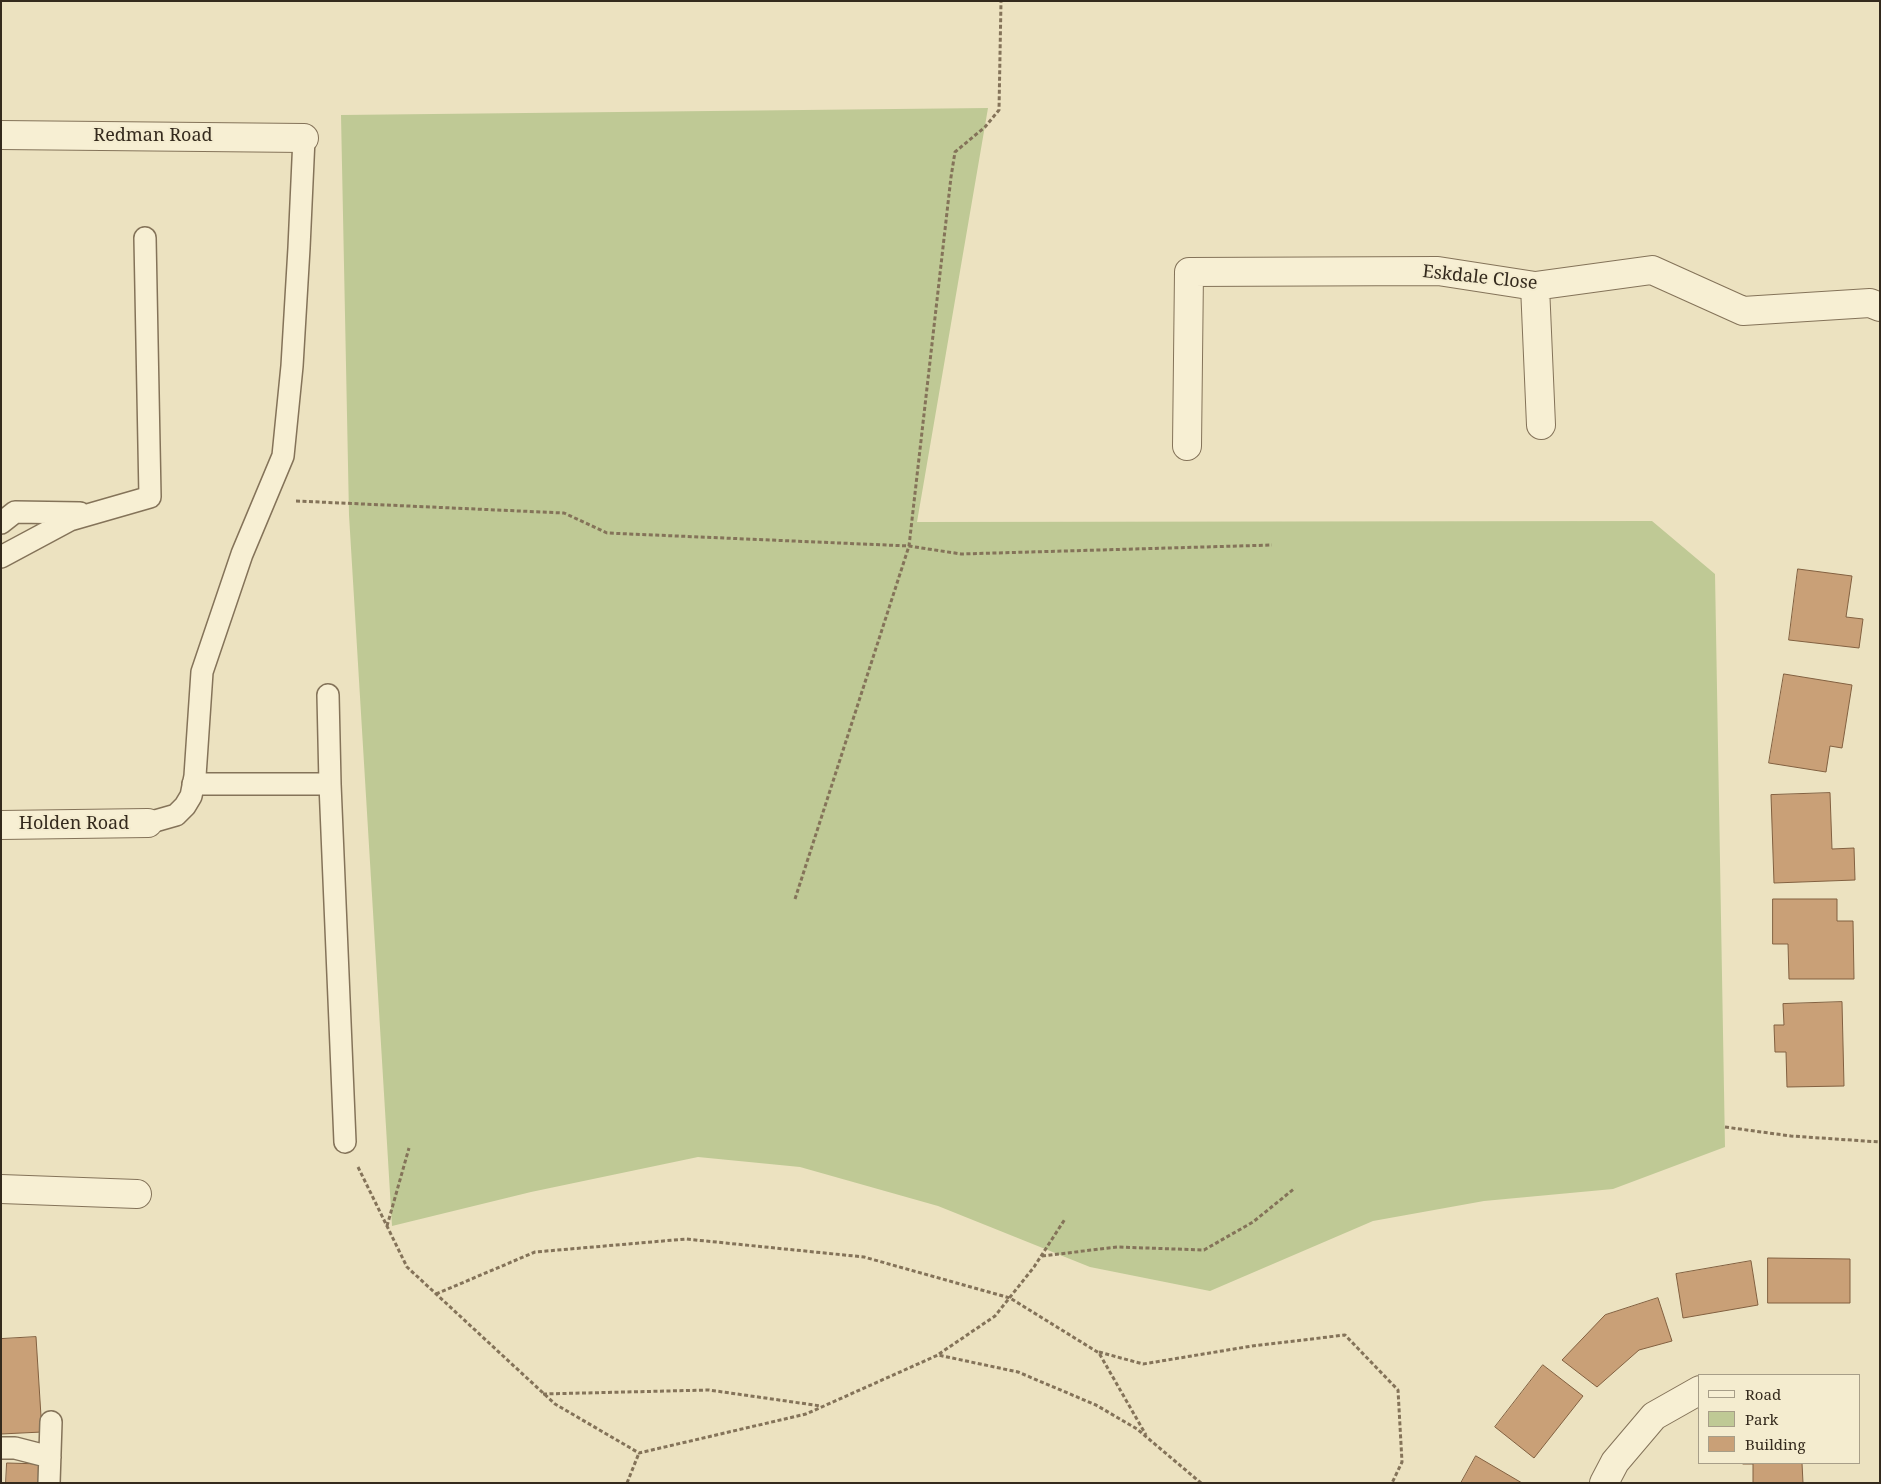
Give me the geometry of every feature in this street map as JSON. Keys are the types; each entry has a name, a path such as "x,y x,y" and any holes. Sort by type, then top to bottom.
{"street":[{"name":"Redman Road","path":"1,135 304,138"},
{"name":"Eskdale Close","path":"1187,446 1189,272 1438,271 1535,286 1652,270 1743,310 1870,304 1880,307"},
{"path":"1535,286 1541,425"},
{"name":"Holden Road","path":"1,825 148,824"},
{"path":"1,1188 137,1194"},
{"path":"1604,1483 1615,1462 1654,1416 1698,1391"}],"lane":[{"path":"148,824 176,815 191,796 202,672 242,554 283,456 293,347 304,138"},
{"path":"1,557 70,520 150,497 145,238"},
{"path":"1,522 15,512 91,513"},
{"path":"328,695 345,1142"},
{"path":"193,784 330,784"},
{"path":"49,1483 51,1422"},
{"path":"1,1448 15,1448 50,1457"}],"path":[{"path":"795,899 908,546 951,177 956,152 985,127 999,110 1000,1"},
{"path":"265,500 564,513 607,533 908,546 961,554 1272,545"},
{"path":"1725,1126 1791,1136 1880,1142"},
{"path":"345,1142 407,1267 555,1404 639,1453 806,1414 938,1354 995,1316 1042,1256 1064,1219"},
{"path":"387,1226 409,1148"},
{"path":"1042,1256 1117,1247 1204,1250 1253,1222 1295,1188"},
{"path":"436,1294 535,1252 686,1239 864,1257 1010,1298 1099,1353 1147,1437"},
{"path":"1094,1350 1143,1364 1252,1346 1345,1335 1398,1390 1402,1462 1392,1483"},
{"path":"938,1354 1018,1372 1096,1405 1137,1429 1201,1483"},
{"path":"543,1394 709,1390 823,1406"},
{"path":"627,1483 639,1453"}],"green space":[{"path":"988,108 917,522 1652,521 1715,574 1725,1147 1613,1189 1484,1201 1373,1221 1210,1291 1090,1267 938,1206 800,1167 698,1157 531,1192 392,1226 349,515 341,115"}],"building":[{"path":"1798,569 1852,576 1846,617 1863,619 1859,648 1789,640"},
{"path":"1784,674 1852,685 1842,748 1830,746 1826,772 1769,763"},
{"path":"1830,793 1832,849 1854,848 1855,880 1774,883 1771,795"},
{"path":"1773,899 1837,899 1837,921 1853,921 1854,979 1789,979 1788,944 1773,944"},
{"path":"1842,1002 1844,1086 1787,1087 1786,1052 1775,1052 1774,1025 1784,1025 1783,1004"},
{"path":"1768,1258 1850,1259 1850,1303 1768,1303"},
{"path":"1751,1261 1758,1305 1683,1318 1676,1274"},
{"path":"1658,1298 1672,1341 1639,1350 1597,1387 1562,1360 1605,1315"},
{"path":"36,1337 42,1432 1,1434 1,1339"},
{"path":"1543,1365 1583,1396 1534,1458 1495,1427"},
{"path":"1476,1456 1522,1483 1461,1483"},
{"path":"7,1463 42,1464 42,1483 6,1483"},
{"path":"1753,1464 1802,1464 1803,1483 1753,1483"}]}
